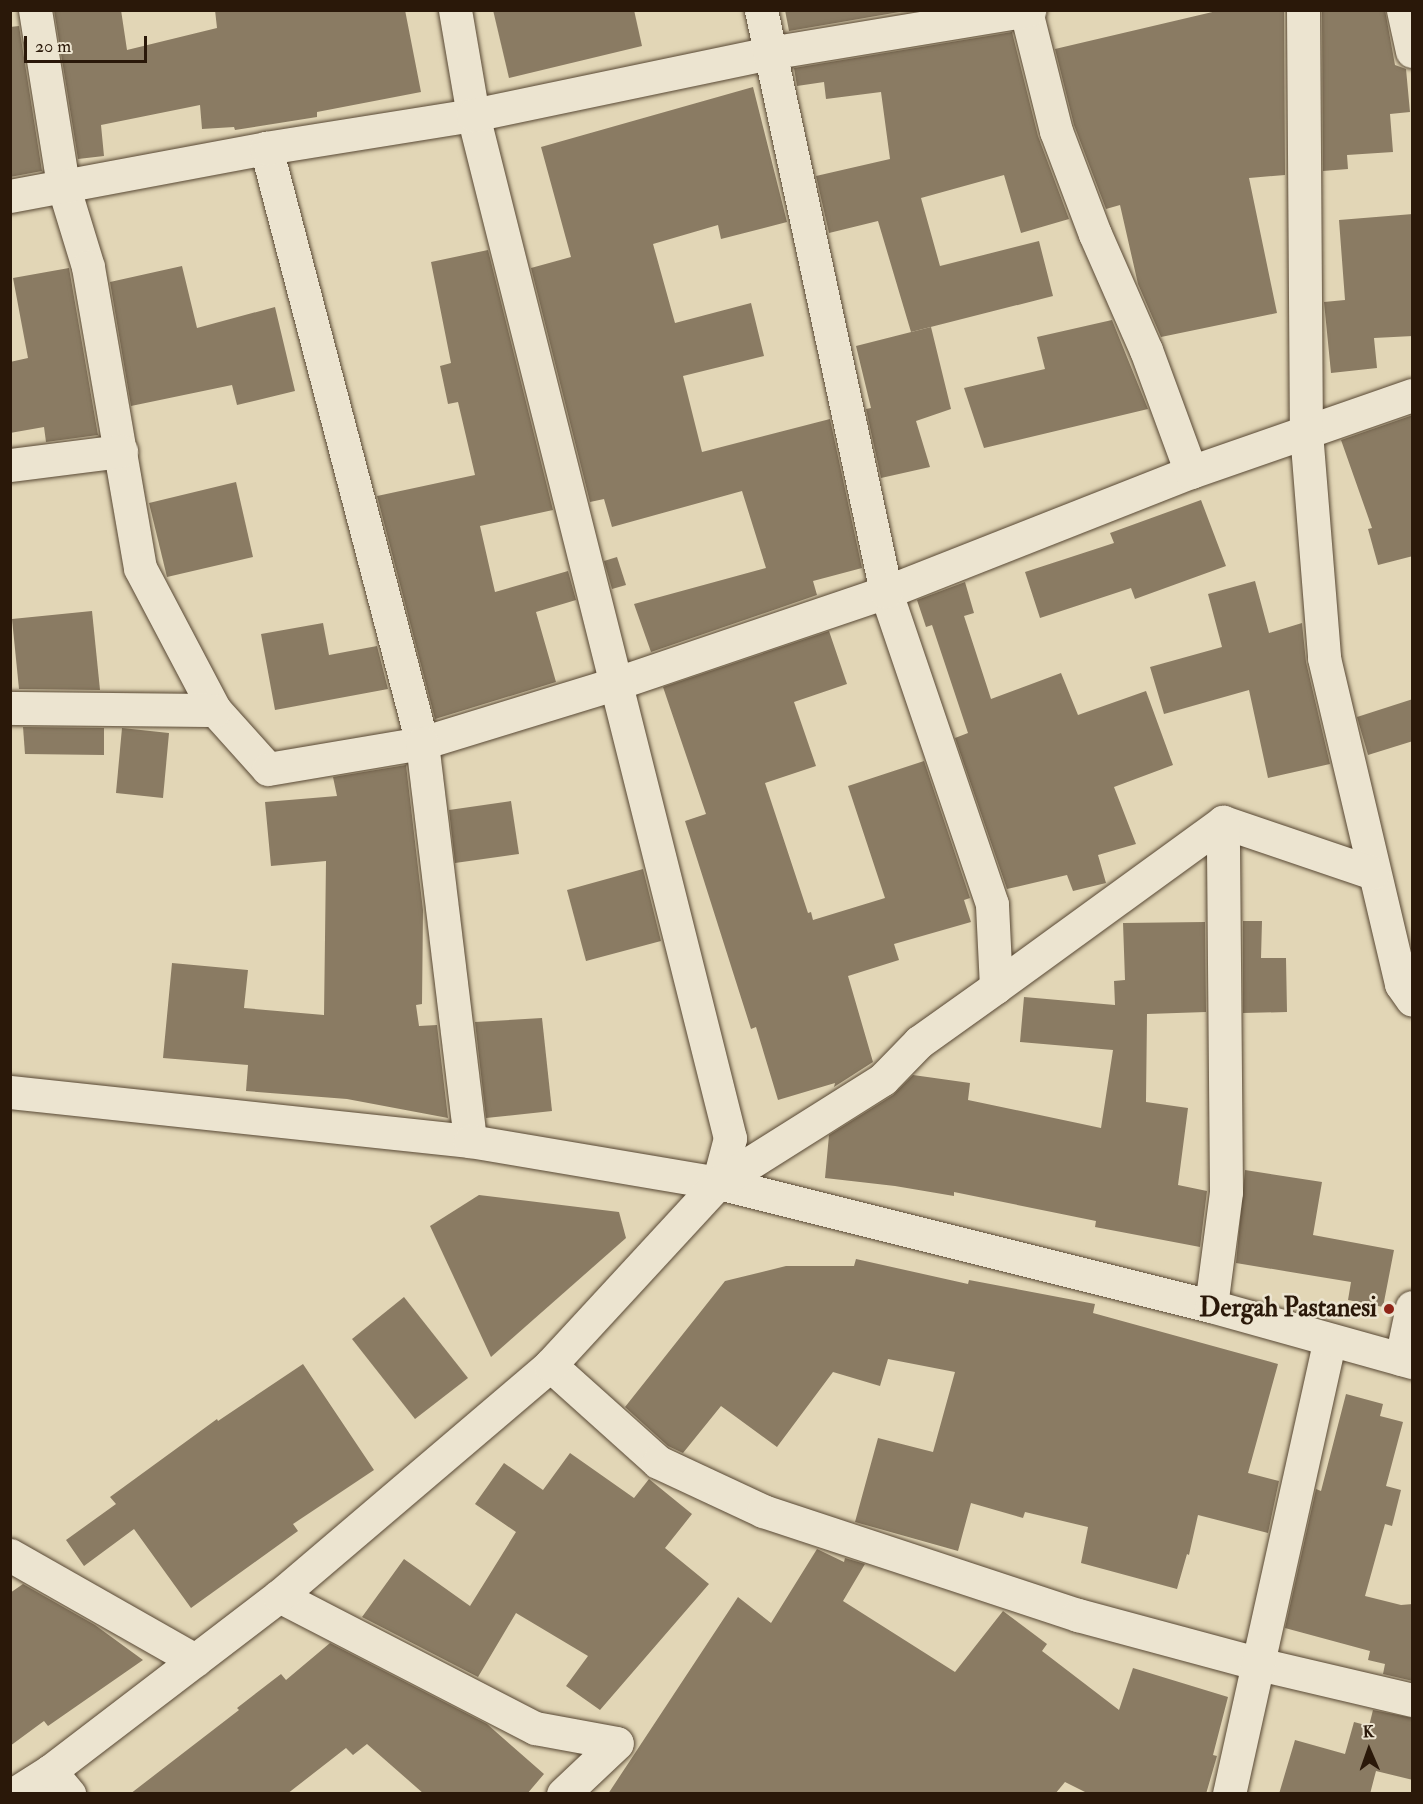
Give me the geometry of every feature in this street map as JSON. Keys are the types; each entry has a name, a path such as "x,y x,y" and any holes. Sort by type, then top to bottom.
{"street":[{"path":"35,10 63,185 88,267 140,568 215,710 268,769 422,743 617,683 886,592 1191,472 1413,395"},
{"path":"455,10 473,115 730,1138 717,1183"},
{"path":"761,10 886,592 992,904 996,987"},
{"path":"1303,10 1306,432 1324,658 1401,984 1413,999"},
{"path":"1404,10 1413,51"},
{"path":"10,196 266,148 473,115 770,53 1028,11 1056,131 1095,234 1146,350 1191,472"},
{"path":"266,148 422,743 470,1141"},
{"path":"10,465 121,451"},
{"path":"10,708 215,710"},
{"path":"1223,822 1373,873"},
{"path":"14,1794 59,1782 195,1660 279,1596 550,1365 717,1183 883,1079 919,1041 1223,822"},
{"path":"1211,1306 1226,1192 1223,822"},
{"path":"10,1092 470,1141 717,1183 1211,1306 1407,1360 1413,1307"},
{"path":"1229,1794 1330,1340"},
{"path":"550,1365 658,1462 763,1511 1078,1615 1259,1664 1413,1700"},
{"path":"10,1555 195,1660"},
{"path":"279,1596 535,1728 617,1743 563,1794"}],"building":[{"path":"54,10 121,10 127,50 217,28 215,10 405,10 421,92 317,112 317,117 235,130 234,127 202,129 200,105 101,125 104,156 78,159"},
{"path":"493,10 634,10 642,46 509,78"},
{"path":"785,10 911,10 789,31"},
{"path":"1221,10 1284,10 1285,175 1249,178 1277,313 1161,337 1138,284 1120,205 1106,209 1074,125 1055,49"},
{"path":"1322,10 1385,10 1395,65 1406,69 1410,112 1390,114 1393,152 1347,155 1348,169 1323,171"},
{"path":"19,26 42,171 10,177 10,27"},
{"path":"1012,32 1038,136 1069,219 1021,233 1004,175 921,198 940,266 1039,241 1053,296 911,332 878,221 829,233 816,176 890,159 881,92 826,99 824,82 797,86 794,68"},
{"path":"753,87 787,222 721,239 718,225 653,244 675,323 751,303 764,356 683,376 702,452 830,419 862,568 813,581 817,595 651,652 634,604 766,568 742,491 612,527 604,499 590,502 531,268 571,257 541,147"},
{"path":"1413,214 1413,336 1374,338 1377,368 1331,373 1324,302 1345,300 1339,220"},
{"path":"488,250 553,510 480,526 495,592 568,571 576,600 536,612 556,682 435,719 377,496 475,475 458,402 448,404 440,366 451,363 431,262"},
{"path":"182,266 197,328 275,307 295,391 237,405 232,385 131,406 110,282"},
{"path":"69,268 98,435 46,442 44,427 10,433 10,362 28,358 13,278"},
{"path":"1112,320 1148,409 984,448 964,388 1045,369 1037,337"},
{"path":"931,327 951,409 916,421 930,467 881,478 866,409 871,408 856,346"},
{"path":"1413,415 1413,556 1378,565 1368,529 1372,528 1341,440"},
{"path":"236,482 253,557 167,577 149,503"},
{"path":"1201,500 1226,566 1135,599 1131,588 1040,618 1025,572 1114,543 1110,533"},
{"path":"617,557 626,585 612,589 604,561"},
{"path":"1255,581 1269,633 1302,623 1306,662 1330,764 1268,778 1249,690 1164,714 1150,667 1222,647 1208,594"},
{"path":"965,582 974,613 964,616 991,699 1061,673 1078,715 1146,691 1173,765 1114,787 1136,844 1098,855 1106,883 1073,891 1067,875 1007,889 955,738 968,733 932,625 926,627 917,600"},
{"path":"92,611 100,690 19,689 12,619"},
{"path":"323,623 329,655 377,646 388,689 275,710 261,634"},
{"path":"829,631 847,684 794,702 816,766 765,783 808,913 811,912 813,920 885,898 848,786 924,761 970,898 964,900 971,922 894,944 899,960 848,976 873,1062 834,1087 835,1083 778,1100 756,1027 751,1029 685,821 706,814 663,687"},
{"path":"1413,699 1413,741 1368,755 1357,717"},
{"path":"23,727 104,728 104,755 25,754"},
{"path":"122,728 169,733 163,798 116,793"},
{"path":"406,765 423,910 422,1004 416,1005 419,1026 437,1025 448,1118 347,1099 246,1091 248,1065 163,1058 172,963 248,970 244,1008 324,1015 326,861 271,866 265,802 337,796 333,777"},
{"path":"511,801 519,854 455,863 449,810"},
{"path":"643,869 661,941 586,961 567,890"},
{"path":"1243,921 1262,921 1261,958 1286,958 1287,1012 1243,1013"},
{"path":"1205,922 1206,1012 1147,1014 1146,1102 1188,1108 1178,1185 1207,1191 1200,1247 1095,1227 1096,1221 954,1192 954,1196 825,1178 829,1135 893,1095 913,1075 970,1083 968,1100 1101,1128 1113,1050 1020,1042 1024,997 1115,1005 1114,981 1125,980 1123,923"},
{"path":"542,1018 552,1111 486,1118 475,1022"},
{"path":"1245,1170 1322,1182 1313,1235 1394,1250 1383,1307 1348,1300 1351,1282 1236,1263"},
{"path":"479,1195 619,1212 626,1238 491,1357 430,1226"},
{"path":"856,1259 968,1284 969,1280 1095,1304 1093,1313 1278,1364 1248,1473 1279,1481 1268,1533 1198,1515 1189,1555 1187,1554 1177,1589 1081,1563 1088,1527 1025,1512 1023,1518 971,1503 958,1551 855,1522 878,1438 933,1452 955,1372 888,1359 880,1386 833,1372 777,1447 721,1406 683,1453 668,1446 625,1407 725,1281 786,1266 854,1266"},
{"path":"404,1297 468,1378 415,1419 352,1339"},
{"path":"303,1364 374,1470 293,1524 298,1531 191,1608 134,1529 84,1566 66,1540 116,1504 110,1497 217,1419 218,1421"},
{"path":"1346,1394 1383,1404 1380,1416 1403,1422 1386,1486 1401,1490 1392,1526 1385,1524 1365,1596 1401,1605 1413,1604 1413,1681 1383,1674 1385,1664 1368,1660 1370,1651 1285,1628 1316,1489 1321,1491"},
{"path":"570,1453 634,1498 649,1479 692,1514 665,1548 709,1584 600,1710 566,1686 588,1656 516,1613 478,1677 362,1617 404,1559 470,1606 516,1532 475,1504 504,1463 543,1490"},
{"path":"817,1549 844,1562 845,1558 865,1564 843,1601 955,1672 1003,1611 1047,1644 1042,1651 1119,1710 1133,1668 1228,1697 1213,1755 1217,1756 1206,1794 1089,1794 1065,1782 1055,1794 608,1794 738,1597 771,1623"},
{"path":"23,1584 95,1625 143,1660 48,1726 44,1721 10,1746 10,1593"},
{"path":"330,1643 487,1724 544,1774 527,1794 424,1794 367,1744 353,1755 346,1748 287,1794 130,1794 239,1710 237,1708 281,1674 286,1680"},
{"path":"1373,1710 1413,1718 1413,1780 1376,1771 1370,1794 1279,1794 1295,1740 1345,1754 1354,1722 1369,1726"}],"place":[{"name":"Dergah Pastanesi","path":"1389,1309"}]}
